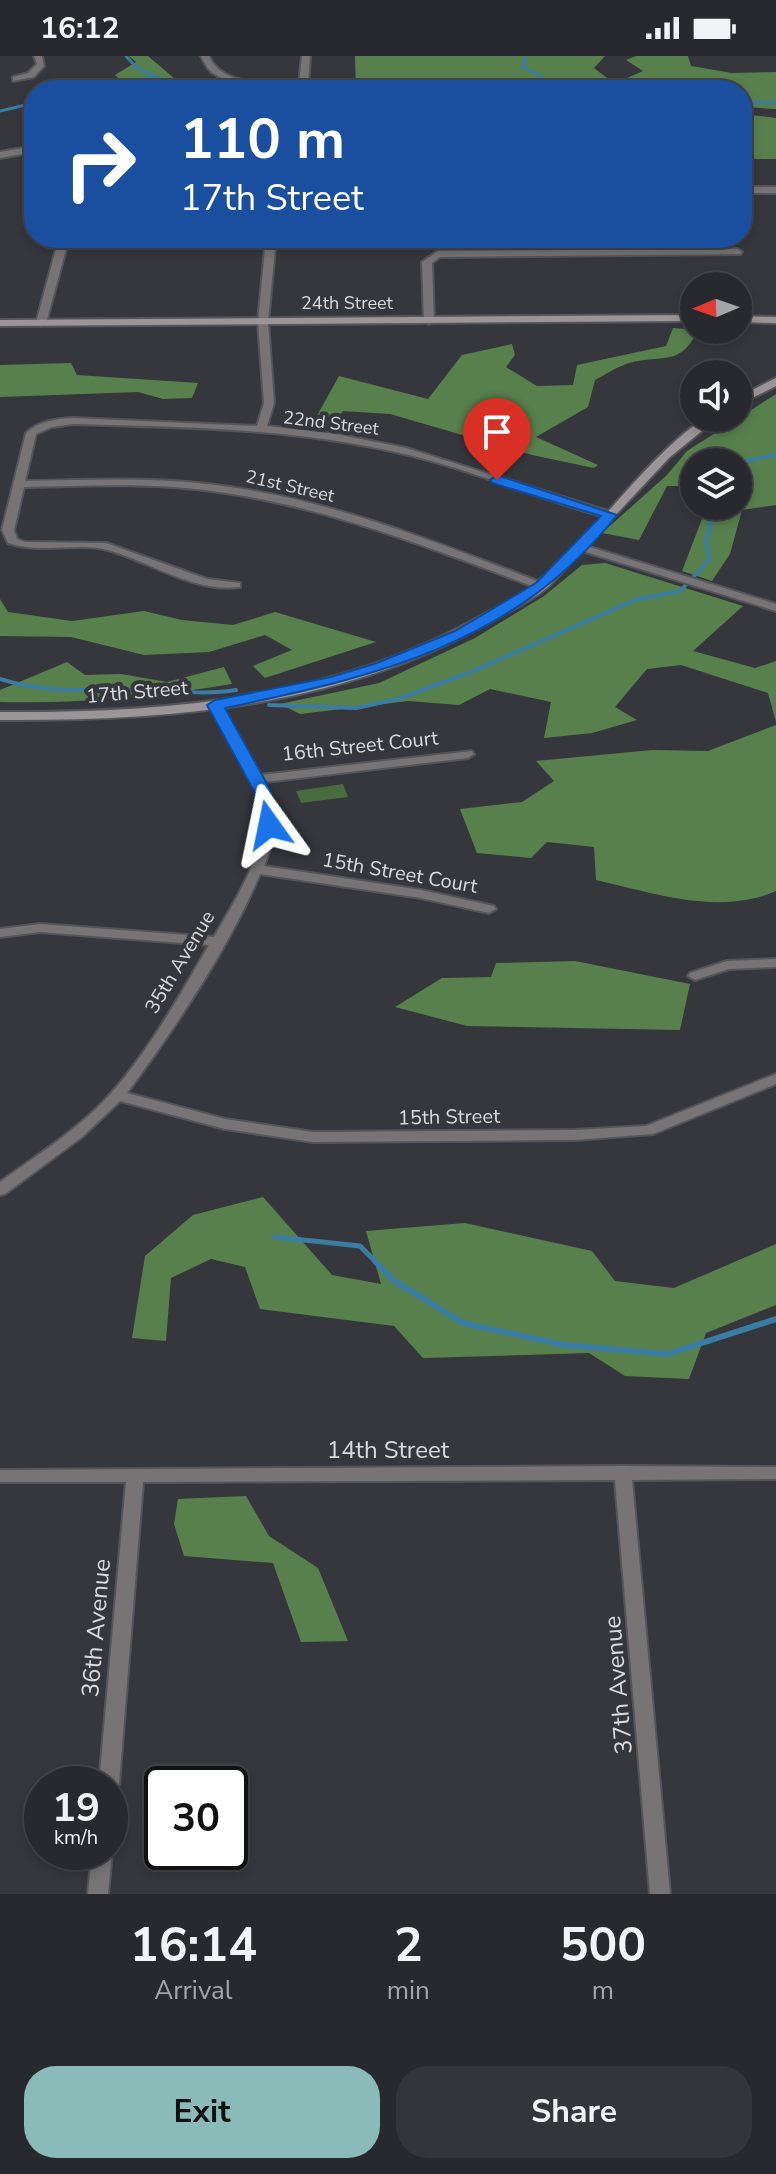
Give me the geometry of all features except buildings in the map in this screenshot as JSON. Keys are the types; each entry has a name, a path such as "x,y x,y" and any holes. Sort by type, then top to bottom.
{"street":[{"path":"16,79 37,71 41,64 38,56"},
{"path":"205,56 210,66 233,80"},
{"path":"303,80 306,56"},
{"path":"0,155 24,151"},
{"path":"752,190 776,190"},
{"path":"41,323 61,248"},
{"path":"260,431 269,403 263,322 270,248"},
{"path":"506,248 506,253"},
{"path":"659,248 660,252"},
{"path":"429,321 427,262 434,255 737,252"},
{"name":"24th Street","path":"0,323 680,318"},
{"path":"752,319 776,320"},
{"path":"752,394 776,381"},
{"name":"22nd Street","path":"20,484 31,433 38,427 63,423 136,424 352,440 404,451 610,515"},
{"name":"17th Street","path":"0,716 97,716 215,705 281,693 383,666 460,635 541,586 610,515 650,468 695,432"},
{"path":"20,484 8,530 12,541 24,545 106,546 205,582 236,585"},
{"name":"21st Street","path":"20,484 181,485 268,497 331,513 541,586"},
{"path":"580,547 776,608"},
{"name":"35th Avenue","path":"0,1190 92,1121 117,1095 158,1039 257,869 269,825 262,791 215,705"},
{"name":"16th Street Court","path":"256,779 468,754"},
{"name":"15th Street Court","path":"257,869 421,894 489,909"},
{"path":"0,933 40,928 217,941"},
{"path":"695,976 727,965 776,963"},
{"name":"15th Street","path":"117,1095 225,1124 313,1137 575,1135 648,1131 776,1079"},
{"name":"37th Avenue","path":"623,1472 660,1894"},
{"name":"14th Street","path":"0,1476 776,1473"},
{"name":"36th Avenue","path":"111,1766 135,1476"},
{"path":"98,1894 100,1870"}],"green space":[{"path":"129,56 148,56 176,80 121,80 115,75 136,62"},
{"path":"355,56 605,56 594,68 607,78 627,78 643,71 626,60 636,56 688,56 691,66 732,73 776,72 776,109 752,108 752,80 356,80"},
{"path":"752,115 776,118 776,159 752,159"},
{"path":"673,328 680,329 680,344 690,344 685,350 670,357 629,363 595,380 588,407 536,437 598,465 594,468 532,455 390,414 343,411 324,433 308,432 339,376 428,399 462,355 512,344 515,355 506,367 537,386 573,385 577,365 666,346"},
{"path":"71,363 77,375 198,383 192,398 163,399 138,392 0,397 0,365"},
{"path":"776,394 776,505 752,509 752,448 692,448 717,432 752,432 752,409"},
{"path":"680,459 680,486 667,486 639,540 602,533 667,475"},
{"path":"702,520 739,520 730,554 712,581 682,571"},
{"path":"605,563 743,606 693,651 755,668 776,661 776,722 768,693 681,665 647,669 615,707 637,720 592,733 544,738 551,702 490,689 459,705 408,701 300,714 280,704 379,683 475,638 544,596 582,565"},
{"path":"0,599 8,612 72,621 144,611 182,620 233,625 275,612 376,642 265,678 253,666 292,650 265,635 209,652 144,655 71,637 0,636"},
{"path":"67,662 85,675 121,674 167,682 224,667 232,684 117,699 0,702 0,690"},
{"path":"776,725 776,891 755,898 732,902 686,900 596,880 594,847 547,842 531,858 477,853 460,809 522,802 554,781 536,761 652,750 708,751"},
{"path":"343,784 348,797 301,803 296,791"},
{"path":"575,961 690,984 680,1030 467,1026 395,1007 442,978 491,977 496,963"},
{"path":"263,1197 332,1275 381,1284 366,1231 465,1223 592,1251 615,1281 674,1288 776,1244 776,1305 706,1333 689,1379 625,1376 589,1353 423,1358 394,1326 260,1309 245,1267 211,1259 171,1278 166,1341 132,1338 145,1256 193,1215"},
{"path":"246,1496 269,1536 318,1568 348,1641 301,1642 273,1563 184,1556 174,1524 178,1499"}],"waterway":[{"path":"126,56 137,68 164,80"},
{"path":"526,56 523,67 544,80"},
{"path":"136,80 151,77"},
{"path":"752,102 776,103"},
{"path":"0,111 24,105"},
{"path":"752,460 776,455"},
{"path":"269,705 356,708 398,699 471,672 635,600 680,591 709,560 706,541 711,520"},
{"path":"0,679 37,687 74,690 236,690"},
{"path":"275,1237 360,1246 375,1261"},
{"path":"375,1261 393,1280 463,1323 564,1345 668,1354 776,1319"}],"route":[{"path":"269,825 262,791 215,705 333,681 383,666 460,635 541,586 610,515 497,480"}]}
